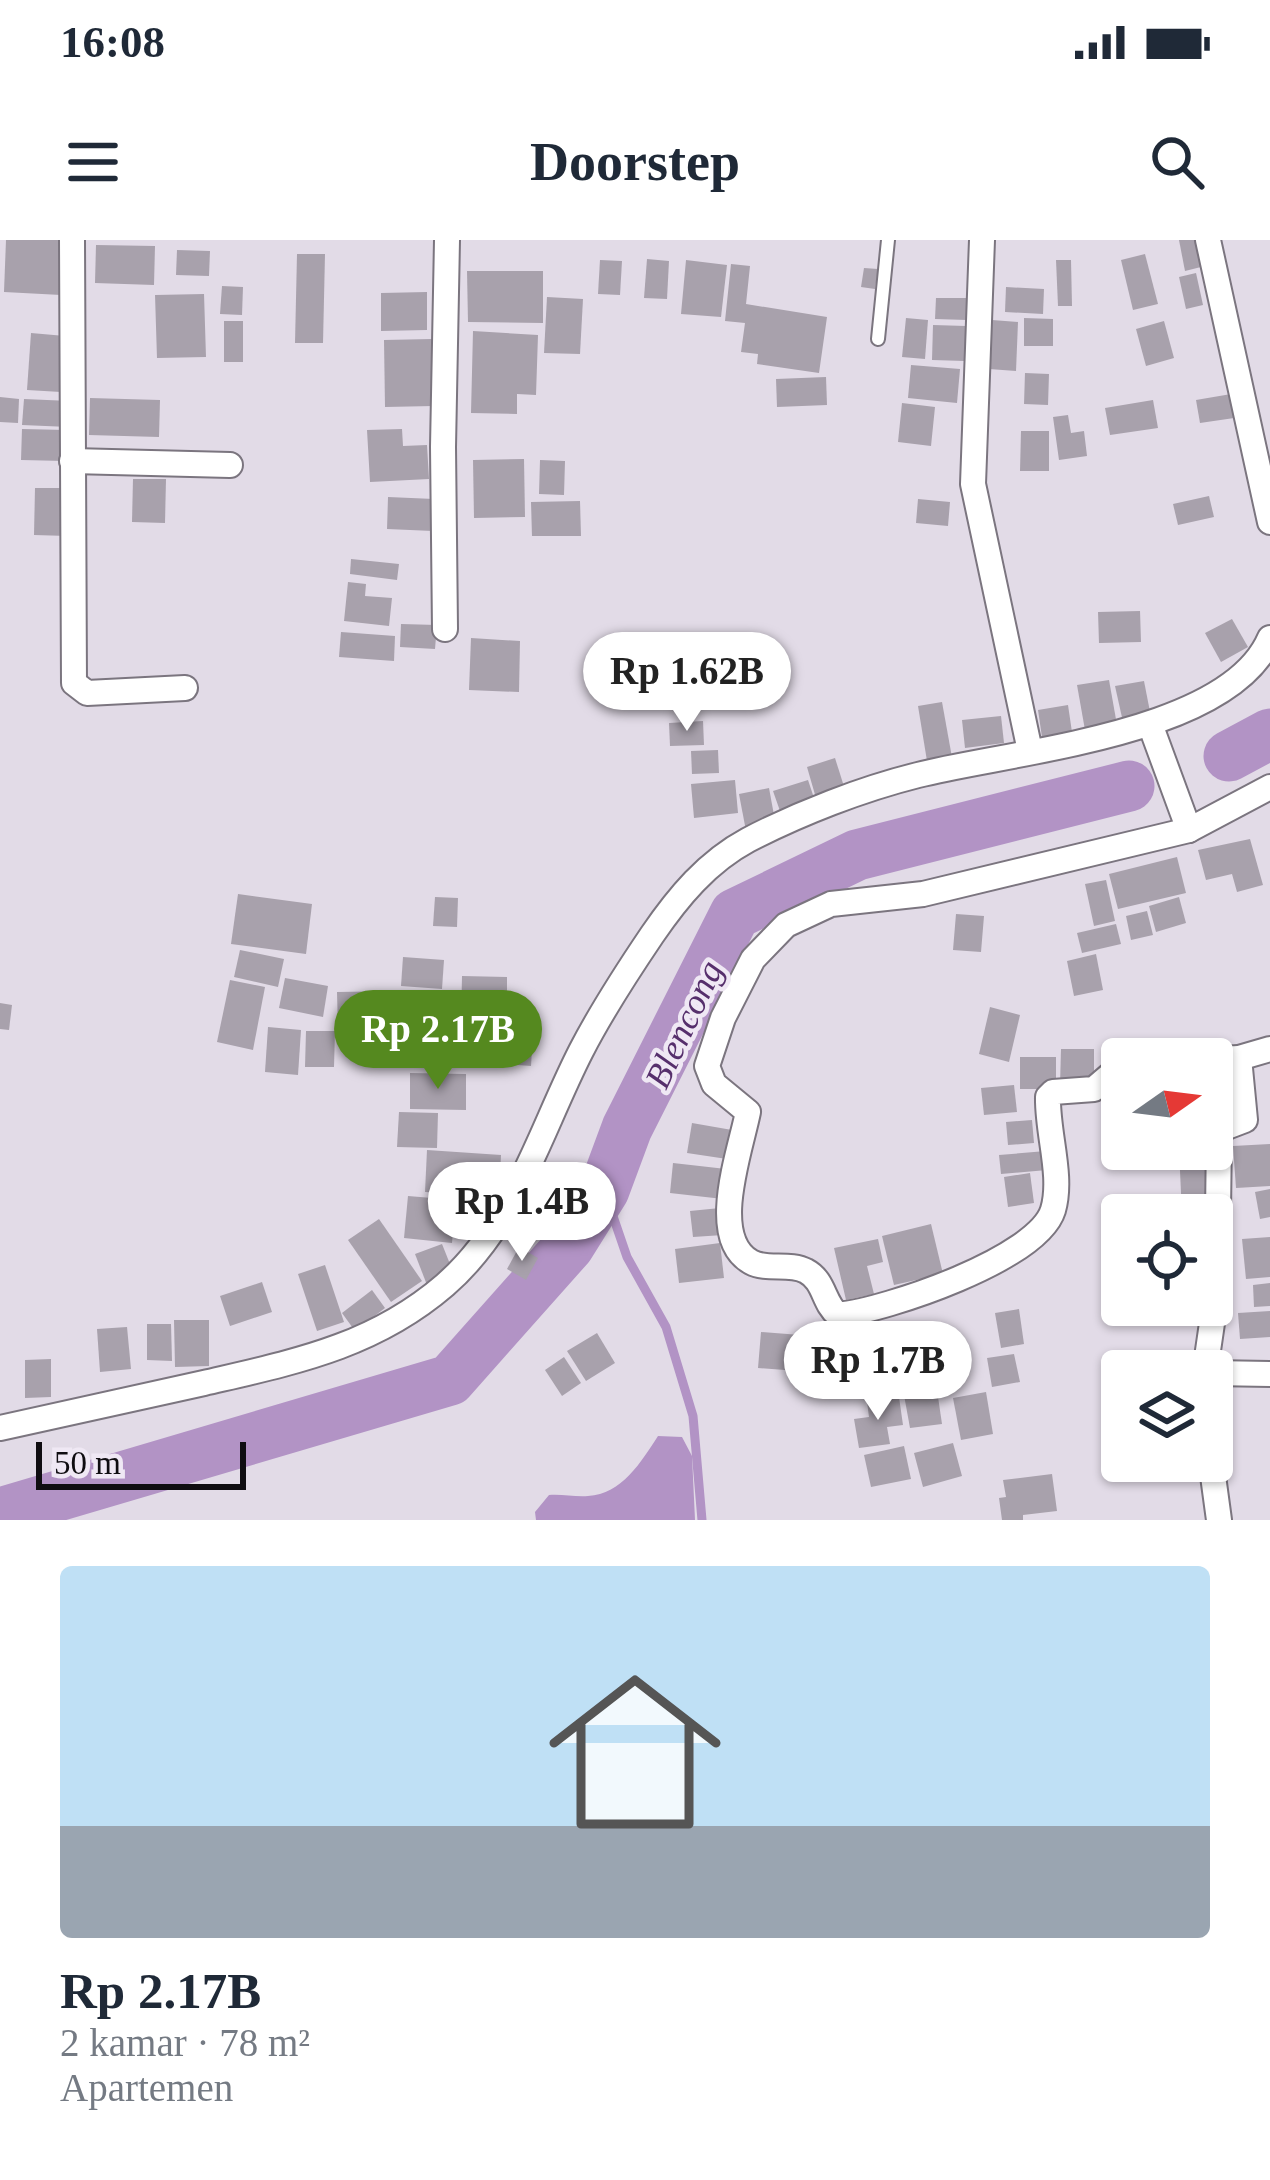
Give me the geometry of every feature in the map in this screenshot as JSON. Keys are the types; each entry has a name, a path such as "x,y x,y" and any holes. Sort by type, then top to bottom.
{"street":[{"path":"72,240 74,683 86,693 185,688"},
{"path":"445,629 447,240"},
{"path":"982,240 973,484 1030,752"},
{"path":"1208,240 1270,522"},
{"path":"72,460 230,465"},
{"path":"0,1427 325,1355 380,1330 443,1287 482,1243 533,1162 580,1052 620,982 700,874 746,841 915,776 1153,732 1217,696 1260,660 1270,638"},
{"path":"1153,732 1185,818"},
{"path":"1101,1083 1094,1089 1052,1092 1048,1097 1055,1196 1052,1215 1043,1229 1024,1244 936,1287 838,1315 818,1280 805,1270 753,1264 733,1246 728,1216 748,1112 714,1084 707,1066 723,1018 752,959 786,925 831,904 923,895 1185,818 1270,787"},
{"path":"1233,1058 1270,1048"},
{"path":"1211,1350 1217,1289 1219,1136 1224,1128 1241,1124 1245,1114 1239,1058"},
{"path":"1233,1373 1270,1374"},
{"path":"1214,1482 1219,1520"}],"lane":[{"path":"878,340 888,240"}],"shaded area":[{"path":"658,1436 682,1437 692,1456 695,1520 536,1520 535,1512 549,1495 600,1494 621,1483"}],"building":[{"path":"6,240 64,240 61,295 4,292"},
{"path":"1179,240 1199,240 1205,266 1185,271"},
{"path":"96,245 155,246 154,285 95,283"},
{"path":"177,250 210,251 209,276 176,275"},
{"path":"297,254 325,254 323,343 295,343"},
{"path":"1145,254 1158,304 1133,310 1121,260"},
{"path":"647,259 669,261 667,299 644,298"},
{"path":"600,260 622,261 620,295 598,294"},
{"path":"686,260 727,265 721,317 681,314"},
{"path":"1056,260 1071,260 1072,306 1058,306"},
{"path":"731,264 750,266 746,304 827,317 819,373 757,364 758,354 741,352 745,323 725,321"},
{"path":"864,268 878,269 875,289 861,287"},
{"path":"467,271 543,271 543,323 468,322"},
{"path":"1196,273 1203,305 1186,309 1179,277"},
{"path":"222,286 243,287 242,315 220,314"},
{"path":"1006,287 1044,289 1043,314 1005,312"},
{"path":"427,292 427,330 381,331 381,293"},
{"path":"204,294 206,357 157,358 155,295"},
{"path":"547,297 583,299 580,354 544,353"},
{"path":"936,298 968,298 967,320 935,319"},
{"path":"906,318 928,320 925,359 902,357"},
{"path":"1024,318 1053,319 1053,346 1024,346"},
{"path":"992,320 1018,322 1016,371 989,369"},
{"path":"224,321 243,321 243,362 224,362"},
{"path":"1164,321 1174,358 1146,366 1136,329"},
{"path":"933,325 966,326 965,361 932,360"},
{"path":"473,331 538,335 536,395 517,394 517,414 471,413"},
{"path":"31,333 65,336 61,392 27,390"},
{"path":"432,339 433,406 385,407 384,340"},
{"path":"911,365 960,369 957,403 908,398"},
{"path":"1025,373 1049,374 1048,405 1024,404"},
{"path":"826,377 827,405 777,407 776,379"},
{"path":"1237,393 1241,417 1200,423 1196,400"},
{"path":"0,397 19,399 18,423 0,422"},
{"path":"90,398 160,400 159,437 89,435"},
{"path":"24,399 70,401 69,427 22,425"},
{"path":"1153,400 1158,428 1110,435 1105,408"},
{"path":"902,403 935,407 931,446 898,442"},
{"path":"1068,415 1071,433 1084,431 1087,456 1059,460 1053,417"},
{"path":"22,429 66,430 65,461 21,460"},
{"path":"402,429 403,446 427,445 429,479 370,482 367,430"},
{"path":"1021,431 1049,431 1049,471 1020,471"},
{"path":"524,459 525,517 474,518 473,460"},
{"path":"540,460 565,461 564,495 539,494"},
{"path":"133,479 166,479 165,523 132,522"},
{"path":"35,488 69,488 68,536 34,535"},
{"path":"1209,496 1214,517 1178,525 1173,504"},
{"path":"388,497 434,499 433,531 387,529"},
{"path":"918,499 950,502 948,526 916,523"},
{"path":"580,501 581,536 532,536 531,502"},
{"path":"351,559 399,564 397,580 350,574"},
{"path":"348,582 366,584 365,596 392,598 389,626 344,621"},
{"path":"1140,611 1141,642 1099,643 1098,612"},
{"path":"1232,619 1248,647 1221,662 1205,633"},
{"path":"401,624 437,625 435,649 400,647"},
{"path":"341,632 395,636 394,661 339,657"},
{"path":"471,638 520,641 519,692 469,690"},
{"path":"1109,680 1117,725 1085,730 1077,685"},
{"path":"1144,681 1151,717 1123,722 1115,686"},
{"path":"942,702 953,763 928,767 918,706"},
{"path":"1068,705 1073,739 1043,744 1038,710"},
{"path":"1001,716 1004,743 965,748 962,720"},
{"path":"703,721 704,745 670,746 669,723"},
{"path":"718,750 719,773 692,774 691,751"},
{"path":"835,758 847,796 818,805 807,767"},
{"path":"735,780 738,813 694,818 691,784"},
{"path":"808,780 815,801 780,811 773,791"},
{"path":"769,788 776,826 746,831 739,794"},
{"path":"1250,839 1263,885 1237,892 1232,874 1206,880 1198,850"},
{"path":"1177,857 1186,893 1118,909 1109,874"},
{"path":"1106,880 1115,921 1094,926 1085,884"},
{"path":"238,894 312,904 306,954 231,944"},
{"path":"435,897 458,898 457,927 433,926"},
{"path":"1179,897 1186,923 1156,932 1149,906"},
{"path":"1147,911 1153,935 1131,940 1126,916"},
{"path":"956,914 984,916 981,952 953,950"},
{"path":"1116,924 1121,944 1082,953 1077,933"},
{"path":"240,950 284,959 278,987 234,977"},
{"path":"1096,954 1103,990 1074,996 1067,961"},
{"path":"403,957 444,960 442,989 401,986"},
{"path":"462,976 507,977 507,1027 461,1026"},
{"path":"285,978 328,986 323,1017 279,1008"},
{"path":"230,980 265,987 253,1050 217,1042"},
{"path":"399,991 400,1028 338,1030 337,992"},
{"path":"417,996 456,997 455,1029 417,1029"},
{"path":"0,1003 12,1005 9,1030 0,1029"},
{"path":"990,1007 1020,1015 1009,1062 979,1054"},
{"path":"268,1027 301,1030 298,1075 265,1072"},
{"path":"494,1029 533,1032 531,1066 492,1063"},
{"path":"306,1031 335,1031 334,1067 305,1067"},
{"path":"1061,1049 1094,1049 1094,1086 1060,1086"},
{"path":"1020,1057 1056,1057 1056,1089 1020,1089"},
{"path":"410,1073 466,1074 466,1110 410,1109"},
{"path":"1014,1085 1017,1112 984,1115 981,1088"},
{"path":"399,1112 438,1113 437,1148 397,1147"},
{"path":"1032,1120 1034,1143 1008,1145 1006,1122"},
{"path":"692,1123 732,1130 727,1159 687,1153"},
{"path":"1270,1144 1270,1186 1236,1188 1233,1146"},
{"path":"427,1150 501,1155 499,1196 425,1192"},
{"path":"1046,1151 1047,1170 1001,1174 999,1155"},
{"path":"673,1163 726,1169 723,1199 670,1193"},
{"path":"1180,1170 1213,1170 1214,1194 1181,1194"},
{"path":"1030,1173 1034,1203 1008,1207 1004,1177"},
{"path":"1270,1189 1270,1217 1260,1219 1255,1192"},
{"path":"408,1196 456,1200 452,1243 404,1238"},
{"path":"720,1208 723,1235 693,1237 690,1211"},
{"path":"379,1219 422,1281 391,1302 348,1240"},
{"path":"931,1224 943,1274 894,1285 882,1236"},
{"path":"1270,1237 1270,1277 1246,1279 1242,1239"},
{"path":"878,1239 883,1262 867,1266 874,1294 846,1300 834,1248"},
{"path":"720,1243 724,1278 679,1283 675,1249"},
{"path":"442,1244 454,1274 427,1285 415,1254"},
{"path":"519,1247 538,1258 526,1280 507,1269"},
{"path":"325,1265 344,1322 317,1331 298,1274"},
{"path":"262,1282 272,1312 230,1326 220,1296"},
{"path":"1270,1283 1270,1306 1254,1307 1253,1285"},
{"path":"372,1290 385,1308 355,1331 342,1313"},
{"path":"1019,1309 1024,1344 1001,1348 995,1313"},
{"path":"1270,1311 1270,1337 1240,1339 1238,1313"},
{"path":"174,1320 209,1320 209,1366 175,1367"},
{"path":"147,1324 171,1324 172,1361 147,1360"},
{"path":"127,1327 131,1369 100,1372 97,1329"},
{"path":"908,1330 916,1373 881,1380 873,1336"},
{"path":"761,1332 800,1335 798,1371 758,1368"},
{"path":"597,1333 615,1363 586,1381 567,1351"},
{"path":"1014,1354 1020,1382 992,1387 987,1358"},
{"path":"564,1357 581,1383 562,1396 545,1370"},
{"path":"51,1359 51,1397 25,1398 25,1360"},
{"path":"937,1390 942,1424 910,1428 904,1395"},
{"path":"986,1392 993,1434 961,1440 953,1398"},
{"path":"899,1397 903,1425 887,1427 890,1444 859,1448 854,1419 869,1417 867,1402"},
{"path":"953,1443 962,1476 923,1487 914,1453"},
{"path":"904,1446 911,1479 871,1487 864,1455"},
{"path":"1052,1474 1057,1511 1002,1520 1003,1480"}],"waterway":[{"name":"Blencong","path":"1229,756 1270,734"},
{"name":"Blencong","path":"0,1513 450,1380 569,1246 604,1190 627,1128 735,914 857,855 1129,786"},
{"path":"604,1190 627,1257 666,1327 693,1416 702,1520"}]}
